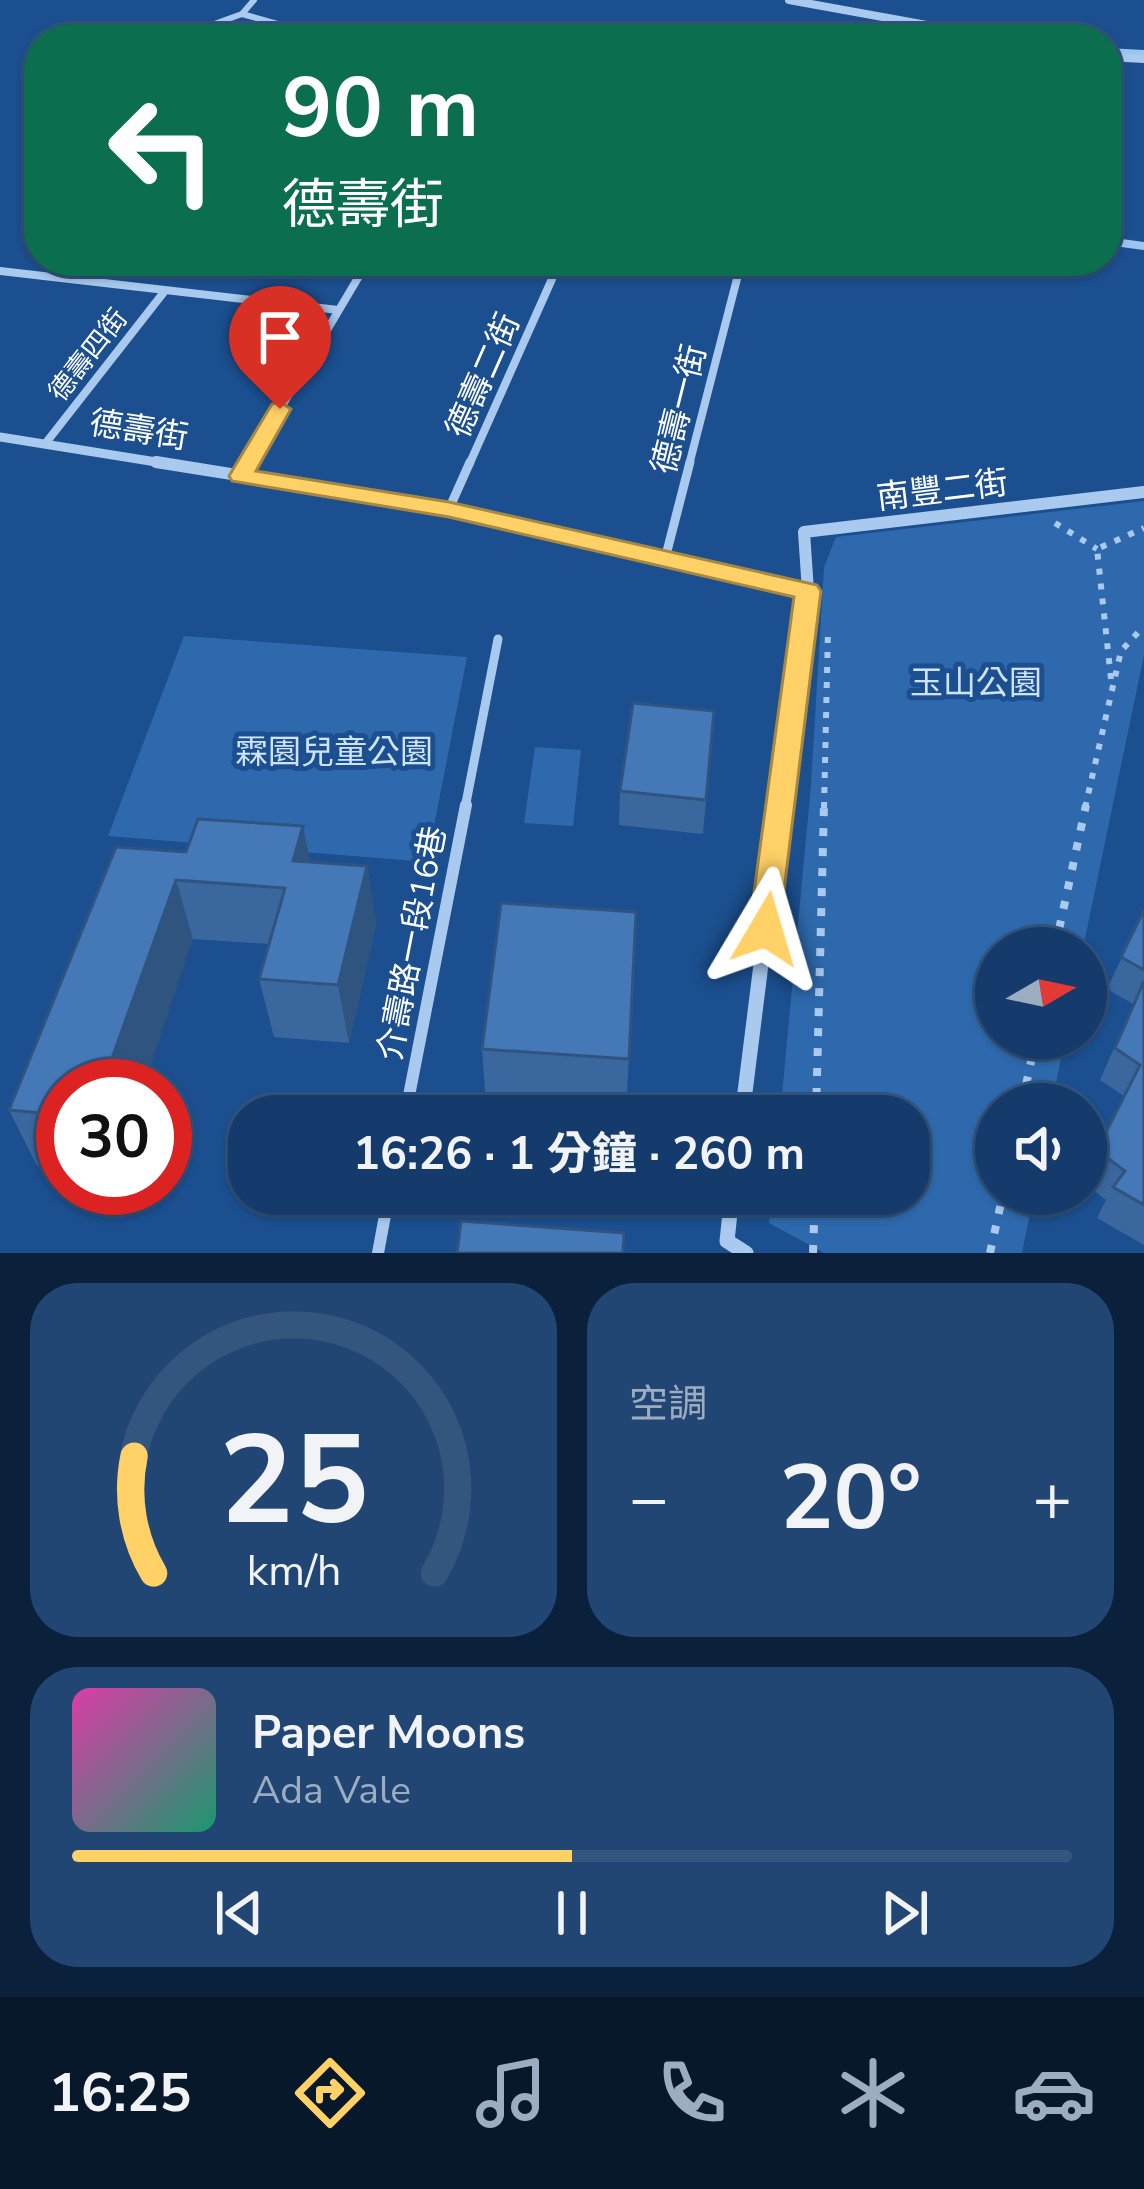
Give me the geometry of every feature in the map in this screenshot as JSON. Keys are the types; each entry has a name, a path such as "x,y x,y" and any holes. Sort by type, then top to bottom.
{"street":[{"path":"789,0 921,24"},
{"name":"德壽街","path":"0,437 449,509 808,591"},
{"name":"南豐二街","path":"808,591 804,532 1144,492"},
{"path":"745,1095 808,591"},
{"path":"730,1215 727,1241 746,1253"}],"lane":[{"path":"214,24 242,14 254,0"},
{"path":"242,14 278,24"},
{"path":"39,276 338,310"},
{"path":"241,476 359,276"},
{"name":"德壽二街","path":"449,509 553,276"},
{"name":"德壽一街","path":"665,559 738,276"},
{"name":"德壽四街","path":"45,444 164,292"},
{"name":"介壽路一段16巷","path":"408,1095 498,639"},
{"path":"378,1253 385,1215"}],"path":[{"path":"1074,515 1051,518 1076,541 1097,549 1144,528"},
{"path":"1097,549 1114,705"},
{"path":"1060,927 1112,682 1121,651 1144,626"},
{"path":"817,1095 828,629"},
{"path":"813,1253 814,1215"},
{"path":"990,1253 998,1215"}],"green space":[{"name":"玉山公園","path":"1144,501 1144,655 1087,927 975,927 975,1059 1061,1059 1056,1083 975,1083 975,1215 1030,1215 1022,1253 824,1253 769,1223 770,1215 930,1215 930,1095 782,1095 811,785 824,567 836,537"},
{"name":"霖園兒童公園","path":"184,636 467,657 427,862 108,836"},
{"path":"535,747 581,750 573,826 524,823"}],"building":[{"path":"633,703 714,711 706,800 620,791"},
{"path":"198,819 303,826 293,861 367,866 338,985 259,979 285,888 176,880 112,1059 36,1059 36,1112 9,1110 116,847 186,852"},
{"path":"501,903 636,912 629,1059 482,1049"},
{"path":"1144,910 1144,970 1121,957"},
{"path":"1144,981 1144,1205 1113,1187 1125,1171 1107,1158 1107,1130 1140,1065 1115,1048"},
{"path":"461,1221 624,1233 623,1253 457,1253"}],"waterway":[{"path":"1122,52 1144,53"},
{"path":"1122,243 1144,246"}],"route":[{"path":"280,409 241,476 449,509 808,591 766,929"}]}
